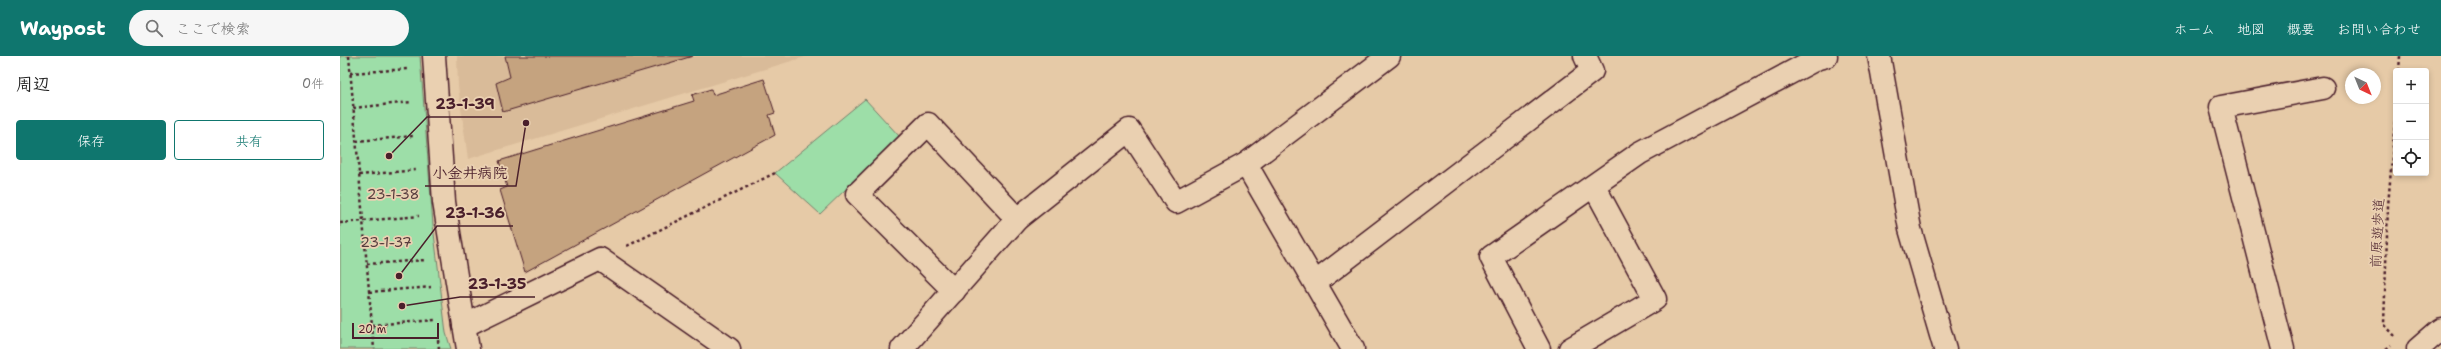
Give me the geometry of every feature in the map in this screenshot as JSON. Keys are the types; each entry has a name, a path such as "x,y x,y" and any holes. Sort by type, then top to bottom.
{"street":[{"path":"434,56 444,202 468,349"},
{"path":"902,349 1017,219 1129,130 1176,202 1246,164 1389,56"},
{"path":"1316,282 1592,70 1585,56"},
{"path":"1539,349 1491,257 1594,186 1640,152 1818,58 1826,56"},
{"path":"1879,56 1910,229 1941,347"},
{"path":"2282,349 2221,107 2323,88"},
{"path":"954,291 857,194 928,124 1017,219"},
{"path":"1246,164 1316,282 1353,349"},
{"path":"1570,349 1655,298 1594,186"},
{"path":"464,326 600,259 729,349"},
{"path":"2418,349 2441,329"}],"path":[{"path":"349,56 374,349"},
{"path":"2399,68 2400,56"},
{"path":"350,73 415,68"},
{"path":"353,108 417,101"},
{"path":"356,141 420,136"},
{"name":"前原遊歩道","path":"2393,140 2388,206 2384,324 2398,339"},
{"path":"359,176 423,169"},
{"path":"600,259 775,173"},
{"path":"340,223 427,215"},
{"path":"367,264 431,259"},
{"path":"369,292 433,286"},
{"path":"372,325 436,320"}],"shaded area":[{"path":"457,56 808,56 468,159 458,86"}],"green space":[{"path":"340,56 420,56 433,225 446,333 451,349 340,349"},
{"path":"865,99 900,137 820,214 775,173"}],"building":[{"path":"505,56 693,56 503,112 496,83 510,77"},
{"path":"764,79 775,113 769,115 775,135 525,272 500,190 507,187 499,161 694,101 692,95 711,89 713,95"}],"place":[{"name":"小金井病院","path":"526,123"},
{"name":"23-1-39","path":"389,156"},
{"name":"23-1-36","path":"399,276"},
{"name":"23-1-35","path":"402,306"}],"park label":[{"name":"23-1-38","path":"393,194"},
{"name":"23-1-37","path":"386,242"}]}
